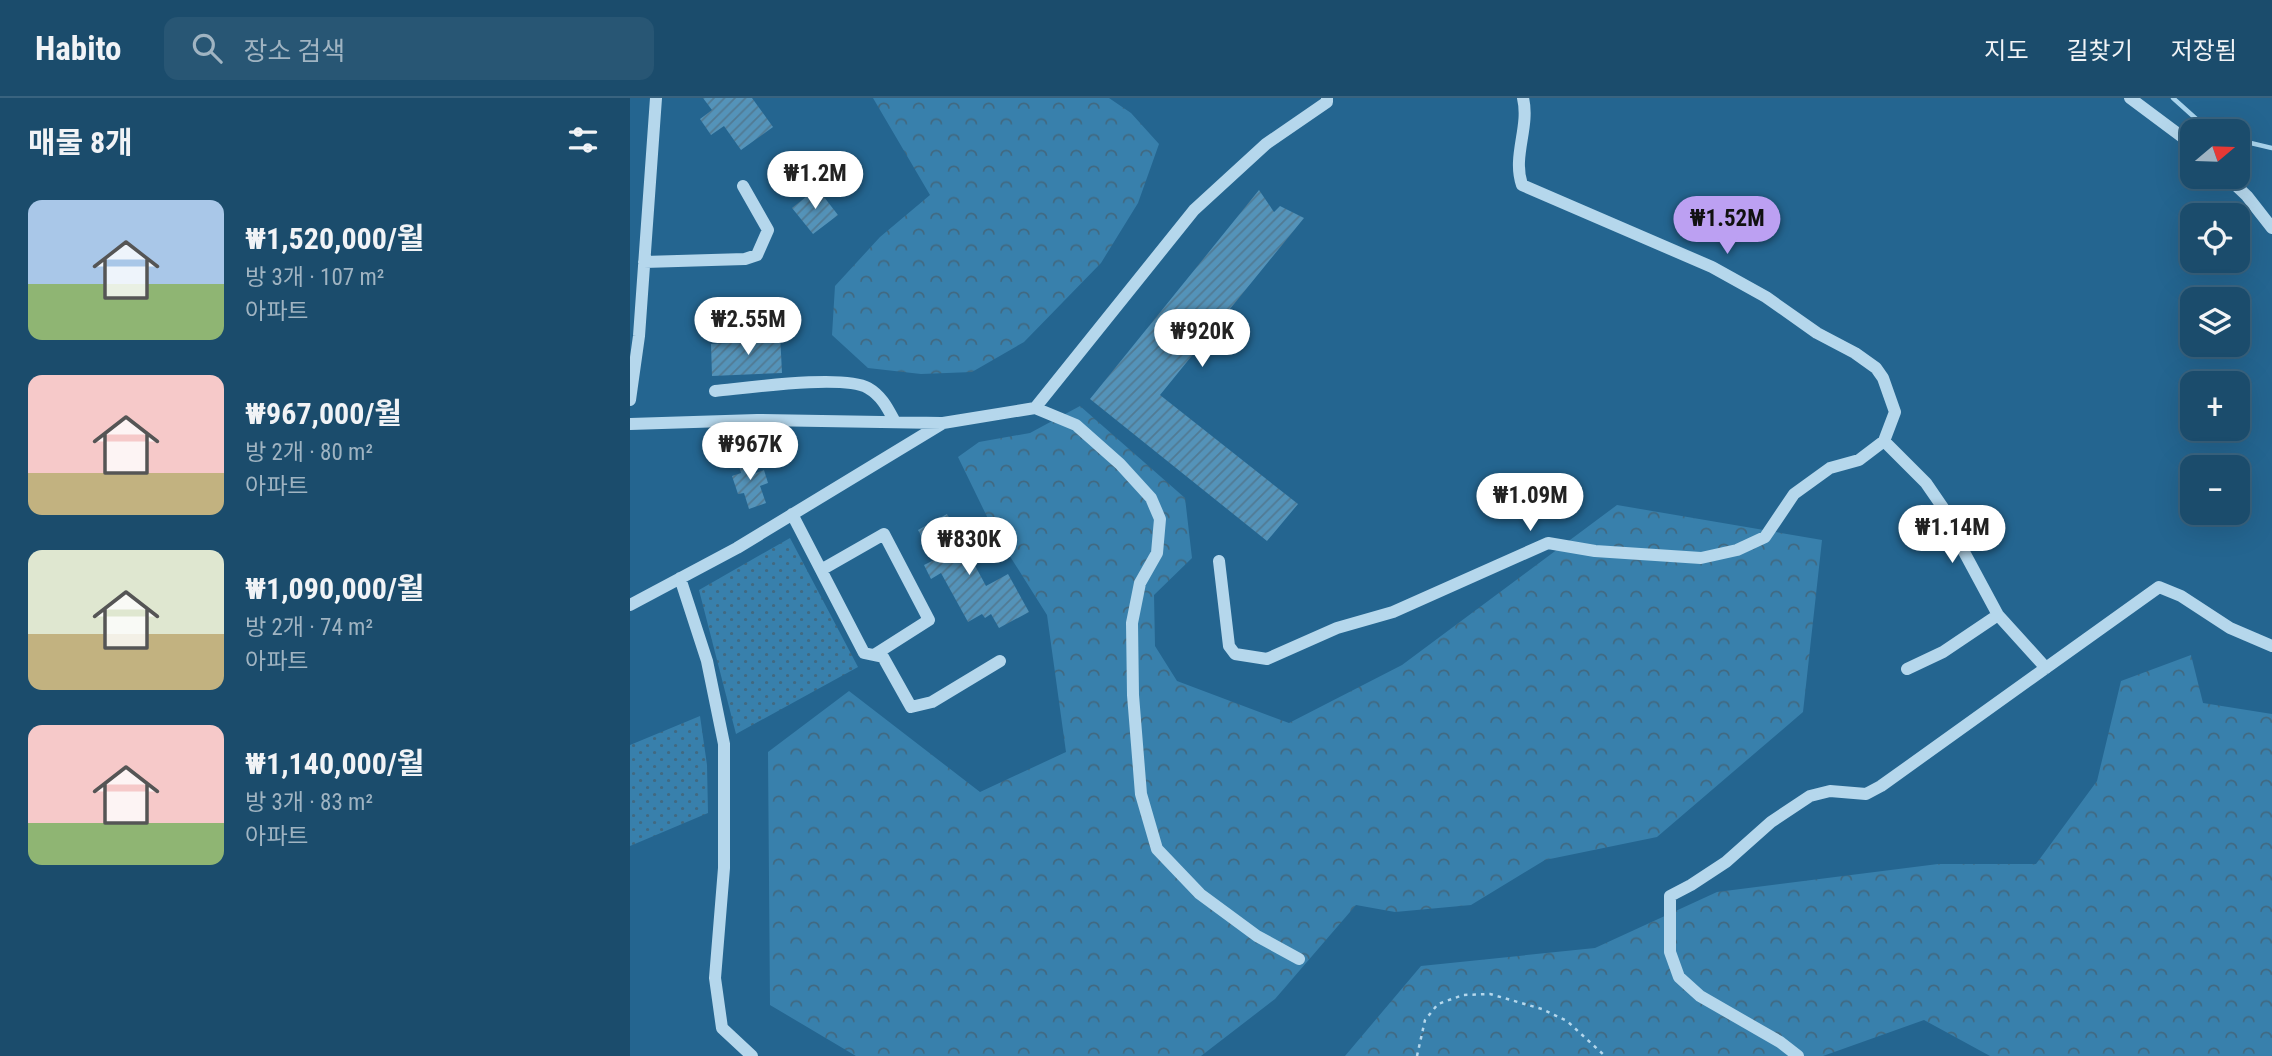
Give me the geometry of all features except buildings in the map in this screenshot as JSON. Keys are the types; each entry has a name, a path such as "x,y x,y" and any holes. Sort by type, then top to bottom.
{"street":[{"path":"630,400 639,336 656,98"},
{"path":"1035,408 1194,210 1266,144 1327,102 1327,98"},
{"path":"1219,561 1229,646 1235,654 1267,659 1338,628 1393,612 1548,543 1595,551 1701,558 1737,550 1765,537 1794,494 1830,468 1859,460 1884,441 1895,412 1883,378 1876,368 1817,333 1766,296 1712,267 1522,185 1518,164 1525,108 1523,98"},
{"path":"2130,98 2180,135"},
{"path":"644,262 745,259 757,255 768,230 743,186"},
{"path":"2240,189 2272,228"},
{"path":"715,391 836,381 867,387 884,401 895,422"},
{"path":"630,424 757,420 943,423 1035,408 1076,425 1151,498 1160,519 1157,553 1140,583 1132,623 1133,695 1141,794 1157,849 1200,894 1257,936 1299,960"},
{"path":"630,605 737,548 943,423"},
{"path":"1884,441 1926,483 1951,518 1956,537 1998,615 2046,668"},
{"path":"792,514 864,653 883,657 911,707 932,702 1000,661"},
{"path":"821,570 884,534 929,620 874,655"},
{"path":"680,578 707,661 724,744 724,868 715,978 722,1028 752,1056"},
{"path":"1798,1056 1780,1042 1700,996 1679,977 1670,952 1670,896 1726,862 1771,822 1810,796 1830,791 1866,794 1874,790 2159,587 2181,596 2231,628 2272,646"},
{"path":"1908,669 1943,652 1998,615"},
{"path":"730,1056 741,1045"}],"path":[{"path":"1417,1056 1425,1020 1438,1004 1463,995 1490,994 1542,1009 1567,1021 1605,1056"}],"green space":[{"path":"873,98 1109,98 1131,113 1159,144 1138,203 1101,263 1024,342 972,372 921,374 868,368 832,335 835,286 880,237 930,195"},
{"path":"1080,406 1185,498 1192,558 1154,595 1155,646 1177,681 1289,723 1402,665 1617,505 1822,540 1803,712 1657,837 1545,860 1471,905 1395,912 1356,905 1275,999 1201,1056 856,1056 770,1005 768,752 849,691 980,792 1066,752 1047,615 994,531 958,457 979,442 1030,433"},
{"path":"790,538 858,667 736,734 699,590"},
{"path":"2191,655 2203,703 2272,714 2272,1056 1990,1056 1924,1020 1823,1056 1345,1056 1421,966 1595,948 1717,892 1938,864 2036,864 2097,781 2121,681"},
{"path":"700,716 707,765 708,813 630,846 630,745"}],"waterway":[{"path":"2173,98 2196,119"},
{"path":"2250,143 2272,148"}]}
